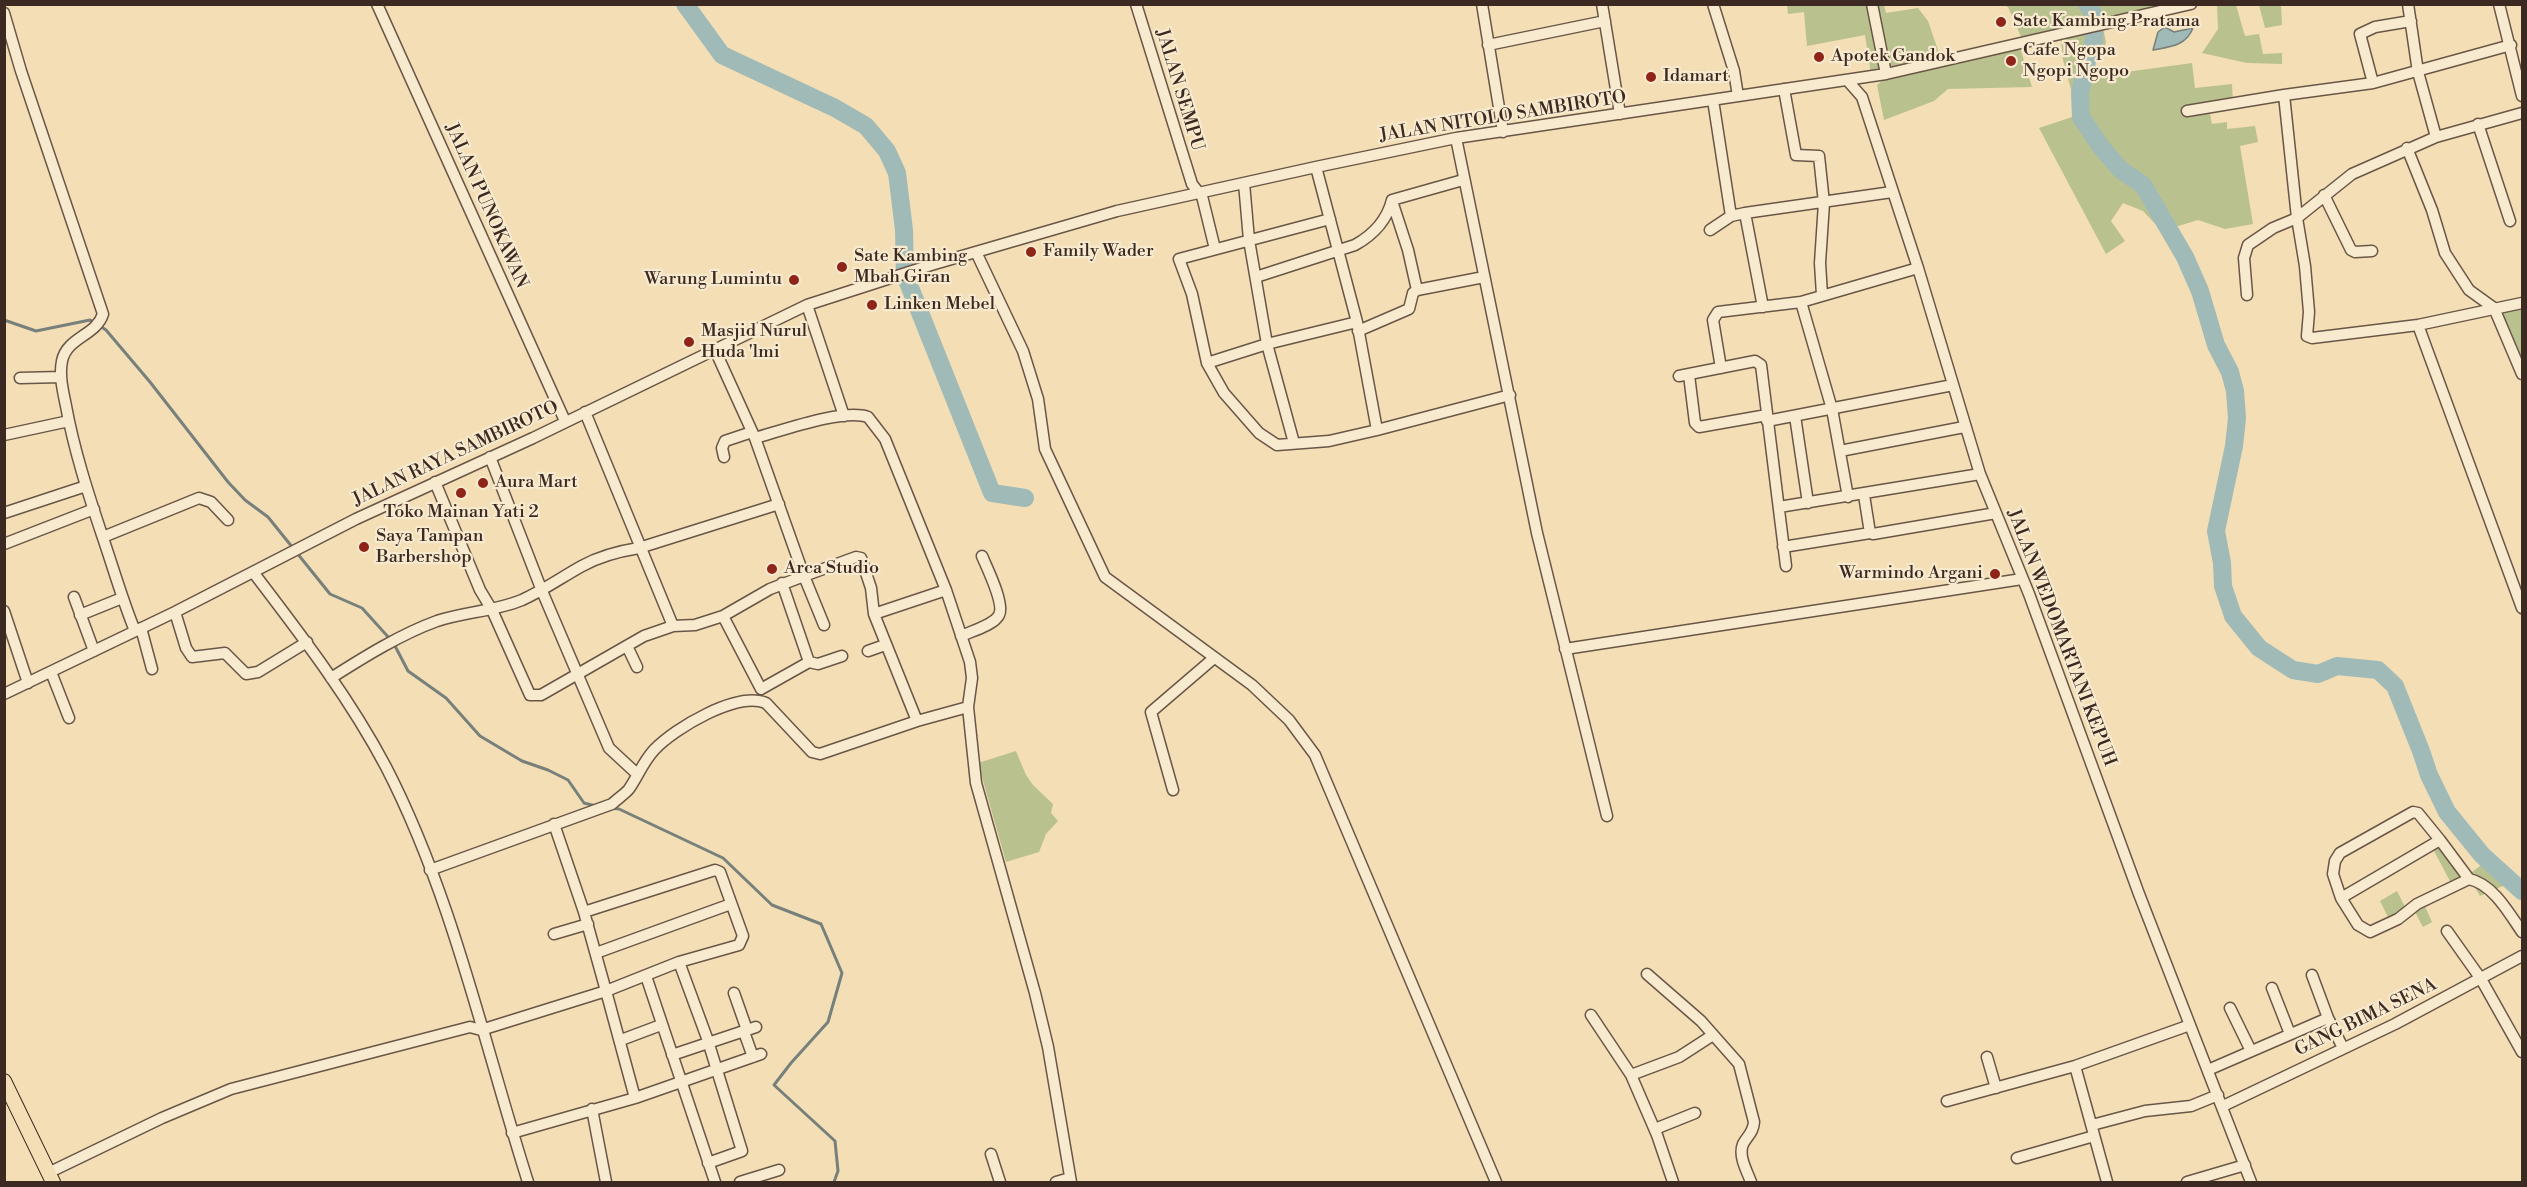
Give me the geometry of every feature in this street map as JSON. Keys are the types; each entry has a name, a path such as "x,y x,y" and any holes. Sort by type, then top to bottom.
{"main road":[{"path":"4,1081 51,1178"}],"street":[{"name":"JALAN PUNOKAWAN","path":"377,4 565,421"},
{"name":"JALAN SEMPU","path":"1136,4 1215,249"},
{"path":"1482,4 1503,132"},
{"path":"1602,4 1620,114"},
{"path":"1713,4 1734,71 1738,96"},
{"path":"1872,4 1886,74"},
{"name":"JALAN NITOLO SAMBIROTO","path":"931,265 1117,211 1187,195 1197,190 1244,183 1456,138 1886,74 2191,4"},
{"path":"2408,4 2418,72 2436,137"},
{"path":"2499,4 2519,72 2523,96"},
{"path":"4,13 21,71 103,314 99,325 73,342 66,350 62,359 61,377 69,421 86,486 122,598 138,630 152,669"},
{"path":"1488,45 1605,21"},
{"path":"2373,83 2360,34 2375,27 2411,21"},
{"path":"2187,111 2373,83 2511,45"},
{"path":"1862,97 1869,77"},
{"name":"JALAN WEDOMARTANI KEPUH","path":"1847,80 1862,97 1918,268 1980,474 2251,1182"},
{"path":"1784,89 1796,155 1819,156 1824,203 1820,263 1822,295"},
{"path":"2284,95 2296,218 2305,266 2309,312 2307,336 2312,338 2418,326 2523,303"},
{"path":"1713,100 1731,216"},
{"path":"2247,295 2244,267 2245,251 2248,245 2273,228 2296,218 2352,174 2436,137 2523,113"},
{"path":"2478,124 2510,221"},
{"path":"1456,138 1537,533 1606,816"},
{"path":"2407,148 2452,267 2469,290 2494,308 2523,374"},
{"path":"1316,167 1358,326 1377,430"},
{"path":"1392,200 1463,180"},
{"path":"1244,183 1249,240 1267,344 1294,443"},
{"path":"1710,230 1731,216 1745,213 1892,192"},
{"path":"2324,195 2351,250 2355,252 2372,251"},
{"path":"1256,278 1338,252 1365,239 1388,215 1392,200"},
{"path":"1392,200 1408,250 1417,290"},
{"path":"1745,213 1762,307"},
{"path":"1330,219 1179,259 1192,294 1207,363 1224,393 1259,434 1276,445 1329,441 1510,395"},
{"path":"976,252 1023,351 1038,399 1045,449 1105,577 1252,685 1289,720 1314,755 1496,1182"},
{"name":"JALAN RAYA SAMBIROTO","path":"4,694 175,612 435,482 807,305 931,265"},
{"path":"1721,368 1713,320 1718,312 1802,302 1918,268"},
{"path":"1207,363 1267,344 1358,326 1409,309 1413,293 1417,290 1484,277"},
{"path":"1802,302 1832,409 1848,497"},
{"path":"807,305 844,416"},
{"path":"2418,326 2523,608"},
{"path":"715,350 753,435 824,625"},
{"path":"1786,566 1783,547 1779,507 1767,418 1761,365 1758,362 1684,376 1695,423 1699,427 1767,418 1795,416 1953,385"},
{"path":"20,378 61,377"},
{"path":"585,412 673,626"},
{"path":"724,457 722,448 725,441 844,416 868,417 885,439 946,590 972,678 968,707 976,783 1048,1047 1070,1180 1056,1182"},
{"path":"1795,416 1808,503"},
{"path":"4,435 69,421"},
{"path":"1840,451 1964,427"},
{"path":"490,457 576,675 609,748 636,773"},
{"path":"1779,507 1864,495 1980,474"},
{"path":"435,482 480,590 492,610 530,696 541,694 644,636 673,626 695,625 723,616 742,603 782,584 856,557 861,558 871,588 874,614 917,721"},
{"path":"4,513 86,486"},
{"path":"1864,495 1870,533"},
{"path":"102,537 199,498 211,502 228,520"},
{"path":"332,678 402,637 438,621 492,610 542,591 583,566 619,551 639,548 779,504"},
{"path":"4,544 94,510"},
{"path":"1783,547 1996,513"},
{"path":"961,636 990,622 998,617 1000,612 998,597 982,556"},
{"path":"253,572 332,678 386,767 420,840 482,1030 528,1182"},
{"path":"1565,649 2022,579"},
{"path":"782,584 809,662"},
{"path":"874,614 946,590"},
{"path":"74,597 94,651"},
{"path":"80,615 122,598"},
{"path":"4,611 28,683"},
{"path":"175,612 186,648 192,657 225,653 246,674 258,672 306,642"},
{"path":"723,616 760,689 762,702"},
{"path":"868,651 885,645"},
{"path":"627,646 637,667"},
{"path":"760,689 809,662 818,664 842,656"},
{"path":"1173,790 1151,712 1214,658"},
{"path":"51,672 69,718"},
{"path":"430,870 612,804 629,789 636,773 655,748 710,712 750,699 762,702 812,752 820,754 917,721 968,707"},
{"path":"2469,879 2417,904 2398,919 2370,932 2358,924 2341,898 2333,874 2337,856 2343,850 2413,812 2418,813 2469,879 2486,887 2523,932"},
{"path":"554,824 588,924 621,1040 634,1098"},
{"path":"2341,898 2440,840"},
{"path":"51,1178 162,1118 231,1089 470,1027 482,1030 606,991 680,962 739,945 743,936 720,872 715,870 584,912"},
{"path":"596,953 731,904"},
{"path":"554,934 588,924"},
{"path":"2447,931 2481,979 2523,1052"},
{"name":"GANG BIMA SENA","path":"2223,1106 2395,1024 2523,956"},
{"path":"680,962 742,1150 708,1163"},
{"path":"1647,974 1701,1021 1741,1069 1754,1122 1753,1131 1742,1149 1743,1160 1751,1182"},
{"path":"2312,975 2328,1018 2343,1048"},
{"path":"646,976 715,1182"},
{"path":"2272,988 2290,1034"},
{"path":"512,1133 634,1098 757,1056 734,993"},
{"path":"2230,1008 2251,1051"},
{"path":"1592,1015 1631,1075 1673,1182"},
{"path":"2208,1070 2328,1018"},
{"path":"621,1040 662,1025"},
{"path":"1947,1101 2075,1066 2190,1025"},
{"path":"2513,1035 2523,1028"},
{"path":"672,1055 749,1030"},
{"path":"1631,1075 1679,1057 1713,1035"},
{"path":"1987,1057 1996,1088"},
{"path":"2075,1066 2107,1182"},
{"path":"2017,1158 2145,1111 2191,1106 2218,1095"},
{"path":"592,1109 606,1182"},
{"path":"1654,1129 1695,1113"},
{"path":"991,1154 1000,1182"},
{"path":"2187,1182 2245,1165"},
{"path":"740,1182 779,1170"}],"green space":[{"path":"1787,5 1884,5 1886,13 1918,8 1928,21 1940,56 1893,66 1871,74 1865,35 1807,46 1804,12 1788,14"},
{"path":"2004,5 2150,5 2154,11 2102,22 2106,43 2095,63 2097,76 2192,63 2195,88 2232,84 2233,104 2209,108 2212,124 2227,122 2227,129 2255,126 2258,142 2240,146 2253,224 2225,229 2198,220 2162,231 2143,211 2123,203 2111,221 2125,241 2106,254 2039,128 2078,115 2063,60 2060,31 2022,39 2008,7"},
{"path":"2217,5 2236,5 2245,36 2259,34 2263,54 2282,53 2282,64 2247,63 2202,53 2218,29"},
{"path":"2259,5 2281,5 2282,25 2265,28"},
{"path":"2019,44 2032,87 1948,89 1934,101 1884,120 1877,85 1888,76"},
{"path":"2522,298 2522,370 2496,309"},
{"path":"1016,751 1026,775 1053,804 1051,813 1058,821 1046,834 1039,852 1006,862 978,763"},
{"path":"2440,843 2466,877 2452,885 2432,847"},
{"path":"2484,863 2505,885 2480,896 2468,875"},
{"path":"2397,891 2407,911 2390,921 2380,901"},
{"path":"2423,902 2432,922 2423,927 2413,908"}],"water":[{"path":"2165,27 2174,32 2193,28 2182,42 2153,50 2158,32"}],"waterway":[{"path":"685,4 722,55 835,108 866,126 887,151 897,173 904,230 905,275 992,493 1025,498"},
{"path":"2087,4 2094,15 2094,41 2080,93 2081,117 2101,147 2121,170 2143,185 2185,257 2200,291 2216,345 2230,372 2235,391 2237,418 2234,446 2216,531 2222,563 2223,586 2233,616 2259,648 2293,670 2318,674 2337,666 2378,670 2395,686 2429,775 2447,812 2482,855 2522,891"},
{"path":"4,320 36,331 90,320 94,323"},
{"path":"100,326 106,330 150,382 228,482 245,500 268,517 330,594 362,608 390,639"},
{"path":"394,644 408,671 446,698 480,736 522,761 568,780 584,803 596,806"},
{"path":"611,808 619,809 723,858 772,905 821,924 842,973 828,1022 774,1085 835,1141 838,1171 834,1182"}],"place":[{"name":"Sate Kambing Pratama","path":"2001,22"},
{"name":"Apotek Gandok","path":"1819,57"},
{"name":"Cafe Ngopa Ngopi Ngopo","path":"2011,61"},
{"name":"Idamart","path":"1651,77"},
{"name":"Family Wader","path":"1031,252"},
{"name":"Sate Kambing Mbah Giran","path":"842,267"},
{"name":"Warung Lumintu","path":"794,280"},
{"name":"Linken Mebel","path":"872,305"},
{"name":"Masjid Nurul Huda 'lmi","path":"689,342"},
{"name":"Aura Mart","path":"483,483"},
{"name":"Toko Mainan Yati 2","path":"461,493"},
{"name":"Saya Tampan Barbershop","path":"364,547"},
{"name":"Arca Studio","path":"772,569"},
{"name":"Warmindo Argani","path":"1995,574"}]}
